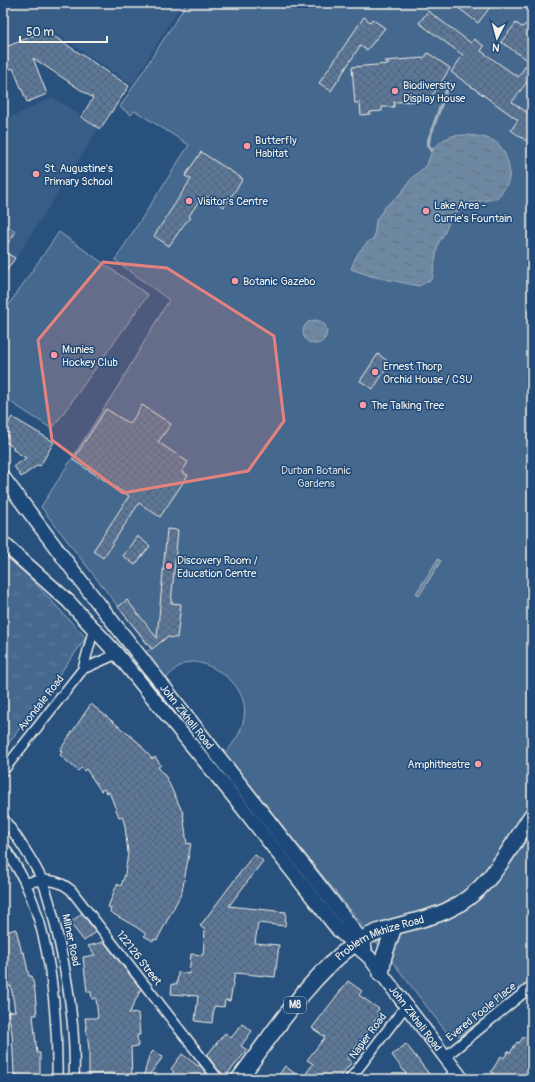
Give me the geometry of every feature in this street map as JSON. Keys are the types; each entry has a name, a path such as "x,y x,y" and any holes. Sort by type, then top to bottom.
{"main road":[{"name":"John Zikhali Road","path":"3,477 84,586 357,942 405,1007 445,1057 456,1076"},
{"name":"John Zikhali Road","path":"3,543 68,601 94,628 233,796 338,931 357,942"},
{"name":"Problem Mkhize Road","path":"239,1079 301,997 357,942 394,927 446,911 464,901 479,890 493,875 532,815"},
{"path":"381,974 384,956 394,927"}],"street":[{"name":"Avondale Road","path":"3,771 83,669 94,628"},
{"name":"Avondale Road","path":"83,669 117,654"},
{"name":"Milner Road","path":"3,818 41,879 53,913 65,969 72,1015 75,1064 74,1079"},
{"path":"3,845 26,883 35,907 42,934 55,1017 57,1079"},
{"name":"122126 Street","path":"26,883 41,879 57,881 70,890 218,1079"},
{"name":"Evered Poole Place","path":"445,1057 532,986"},
{"name":"Napier Road","path":"350,1079 405,1007"},
{"path":"55,1017 72,1015"},
{"path":"57,1064 75,1064"}],"highlighted area":[{"path":"103,262 167,268 274,336 284,421 248,471 123,493 52,440 38,340"}],"shaded area":[{"path":"3,3 182,3 132,85 47,27 3,45"},
{"name":"St. Augustine's Primary School","path":"53,97 99,128 3,279 3,121"}],"green space":[{"name":"Durban Botanic Gardens","path":"187,3 525,3 532,13 532,983 461,1035 447,1033 395,965 224,754 233,744 243,722 243,700 239,690 220,672 198,662 191,662 179,666 164,681 144,653 151,649 41,507 120,383 169,300 115,260 189,145 137,112 134,111 131,115 120,107"},
{"name":"Munies Hockey Club","path":"59,232 148,295 52,429 3,397 3,313"},
{"path":"3,553 34,582 86,638 3,751"}],"water":[{"path":"452,136 480,136 492,140 502,148 509,170 508,181 496,199 473,202 460,208 450,220 438,244 432,279 419,286 371,276 351,269 360,251 374,238 376,220 385,207 401,193 412,178 427,165 432,150 443,140"},
{"path":"310,320 320,320 327,327 327,337 320,344 310,344 303,337 303,327"},
{"path":"438,559 441,561 419,596 416,593"}],"building":[{"path":"452,3 493,3 478,23"},
{"path":"428,11 471,43 474,39 484,46 481,51 518,77 529,61 501,42 516,23 522,27 532,20 532,75 512,102 532,116 532,145 511,130 518,120 451,72 463,55 419,23"},
{"path":"364,17 370,22 372,19 385,28 367,50 360,46 331,91 319,83"},
{"path":"43,29 129,86 100,129 81,117 93,98 33,58 47,94 27,102 13,68 5,71 3,66 3,48 40,33"},
{"name":"Biodiversity Display House","path":"428,53 450,68 429,101 394,102 394,107 382,107 382,111 370,112 370,114 361,115 360,103 355,103 352,67 389,64 385,61 424,58"},
{"name":"Visitor's Centre","path":"201,152 243,179 224,207 208,197 201,198 189,216 191,218 185,223 169,246 154,236 191,179 185,176"},
{"path":"3,222 16,232 3,250"},
{"path":"3,251 15,258 3,276"},
{"name":"Ernest Thorp Orchid House / CSU","path":"378,354 390,363 373,389 360,381"},
{"path":"142,405 171,424 158,442 188,462 182,472 188,475 160,517 139,503 103,558 93,551 129,496 73,460 106,409 130,424"},
{"path":"12,417 54,442 40,466 38,465 21,477 14,466 26,458 12,449 14,447 4,441 9,433 4,430"},
{"name":"Discovery Room / Education Centre","path":"167,529 178,530 171,603 181,604 177,638 167,637 152,649 118,607 127,600 157,638"},
{"path":"137,536 150,546 135,565 123,556"},
{"path":"91,704 138,742 152,759 155,757 161,765 158,767 166,777 183,813 187,844 191,843 182,892 157,940 154,939 153,941 144,936 146,934 110,912 111,908 108,907 117,884 121,886 125,874 128,853 125,826 122,816 119,817 109,792 106,793 104,789 101,791 86,769 84,771 81,768 78,771 60,755 62,752 60,750"},
{"path":"254,854 263,861 229,906 286,912 285,926 258,923 255,943 279,945 275,977 235,973 230,1001 225,1000 224,1007 214,1006 212,1023 195,1021 198,996 171,994 172,984 177,984 178,972 189,974 191,954 203,955 205,930 200,926"},
{"path":"82,913 96,932 84,941 70,923"},
{"path":"16,929 22,953 24,952 29,976 32,976 35,992 37,1015 33,1015 37,1053 40,1053 40,1079 17,1079 17,1074 14,1074 12,1033 8,1012 15,1011 11,986 3,988 3,933"},
{"path":"104,942 141,989 129,1014 138,1013 140,1035 137,1035 138,1046 131,1047 132,1079 114,1079 114,1073 89,1074 89,1049 85,1018 98,1018 96,998 92,999 91,992 87,992 83,957 95,955 88,946"},
{"path":"348,981 362,991 359,995 379,1009 377,1012 380,1014 347,1059 352,1062 338,1079 302,1079 313,1064 307,1060 325,1037 312,1028"},
{"path":"242,1024 252,1031 241,1046 247,1050 226,1076 218,1070 207,1055 225,1033 231,1038"},
{"path":"524,1036 532,1041 532,1079 502,1079 491,1072 501,1056 504,1058 508,1051 510,1053 517,1042 519,1043"},
{"path":"406,1044 433,1079 410,1079 392,1055"},
{"path":"153,1051 163,1057 146,1079 143,1079 149,1056"},
{"path":"182,1054 198,1066 200,1065 208,1076 206,1079 169,1079 174,1072 171,1069"},
{"path":"285,1066 302,1079 276,1079"}],"waterway":[{"path":"432,150 428,145 429,139 449,82"}],"place":[{"name":"Biodiversity Display House","path":"395,91"},
{"name":"Butterfly Habitat","path":"247,146"},
{"name":"St. Augustine's Primary School","path":"36,174"},
{"name":"Visitor's Centre","path":"189,201"},
{"name":"Lake Area - Currie's Fountain","path":"426,211"},
{"name":"Botanic Gazebo","path":"235,281"},
{"name":"Munies Hockey Club","path":"54,355"},
{"name":"Ernest Thorp Orchid House / CSU","path":"375,372"},
{"name":"The Talking Tree","path":"363,405"},
{"name":"Discovery Room / Education Centre","path":"169,566"},
{"name":"Amphitheatre","path":"478,764"}]}
